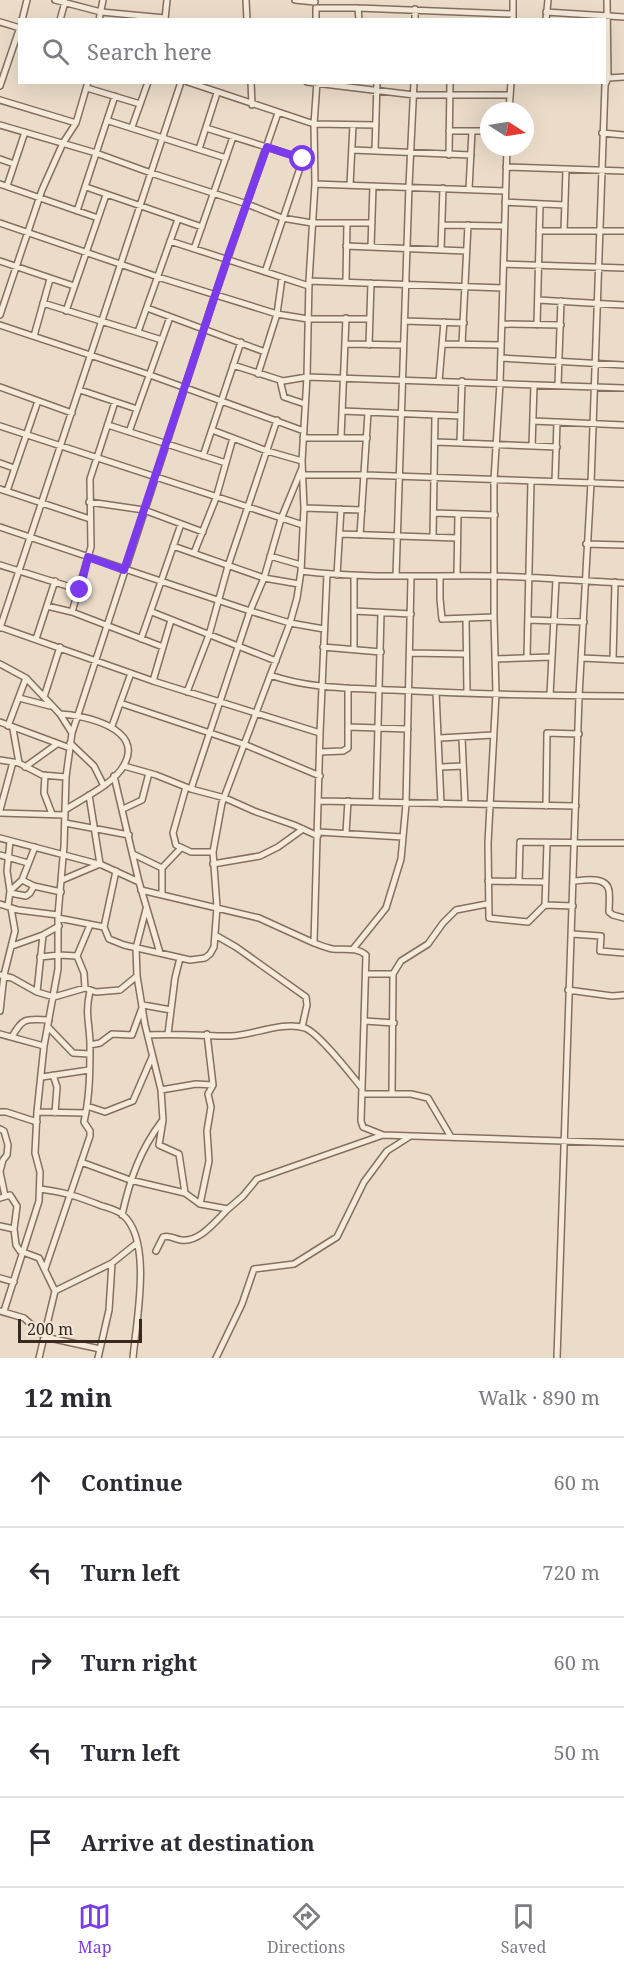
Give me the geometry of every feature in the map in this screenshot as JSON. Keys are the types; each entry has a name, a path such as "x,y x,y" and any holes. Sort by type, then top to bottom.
{"street":[{"path":"22,18 27,0"},
{"path":"55,0 101,12 149,18"},
{"path":"100,18 104,0"},
{"path":"165,18 167,0"},
{"path":"246,0 247,18"},
{"path":"295,0 358,8 415,9 478,16 513,17 513,0"},
{"path":"546,18 548,0"},
{"path":"607,0 607,75 624,77"},
{"path":"61,18 65,1"},
{"path":"315,3 316,18"},
{"path":"358,8 358,18"},
{"path":"415,9 415,18"},
{"path":"546,12 572,17 624,16"},
{"path":"0,22 18,28"},
{"path":"0,86 18,31"},
{"path":"132,127 147,84"},
{"path":"180,84 0,628 153,681 320,733"},
{"path":"193,84 314,124 376,125"},
{"path":"251,84 252,105"},
{"path":"116,871 104,927 109,939 136,948 190,960 205,958 210,954 214,947 217,907 213,852 222,803 246,745 290,623 301,568 304,508 302,464 315,184 314,124 317,84 414,95 510,95"},
{"path":"375,151 377,84"},
{"path":"396,576 414,84"},
{"path":"449,155 450,84"},
{"path":"510,102 511,84"},
{"path":"556,1358 579,696 591,483 605,84"},
{"path":"0,315 39,198 63,143 76,123 87,85 140,104"},
{"path":"199,149 218,93"},
{"path":"77,211 116,96"},
{"path":"0,100 76,123"},
{"path":"100,1349 45,1337 24,1318 2,1311 14,1282 36,1213 40,1189 40,1172 35,1153 37,1112 44,1046 54,997 59,955 58,916 70,745 77,715 154,478 278,113"},
{"path":"109,121 226,158"},
{"path":"0,125 96,153 282,218 312,223 372,222"},
{"path":"350,185 353,125"},
{"path":"206,128 314,162"},
{"path":"449,131 480,131"},
{"path":"469,189 472,131"},
{"path":"7,186 25,132"},
{"path":"602,134 624,135"},
{"path":"194,249 233,137"},
{"path":"352,150 471,155"},
{"path":"507,156 501,358 494,480 496,694 489,805 487,904 490,919 528,921 545,905 547,843"},
{"path":"0,159 14,164"},
{"path":"265,272 303,159"},
{"path":"506,167 624,171"},
{"path":"564,231 566,170"},
{"path":"0,184 98,218"},
{"path":"315,184 505,190"},
{"path":"371,247 373,186"},
{"path":"86,187 202,227"},
{"path":"441,250 443,188"},
{"path":"66,311 106,195"},
{"path":"505,202 565,205"},
{"path":"537,325 540,204"},
{"path":"138,332 178,219"},
{"path":"0,223 158,277 278,314 308,319 370,319"},
{"path":"346,282 347,223"},
{"path":"442,225 504,226"},
{"path":"462,344 468,225"},
{"path":"539,231 624,231"},
{"path":"170,241 282,278 309,283 346,282 503,288"},
{"path":"346,246 466,251"},
{"path":"0,261 74,286"},
{"path":"504,264 624,268"},
{"path":"258,374 278,314 282,278"},
{"path":"34,336 50,279"},
{"path":"369,345 371,283"},
{"path":"537,300 624,305"},
{"path":"558,385 561,301"},
{"path":"43,303 162,340"},
{"path":"147,308 265,352"},
{"path":"129,432 170,317"},
{"path":"341,437 346,318"},
{"path":"405,321 464,323"},
{"path":"440,381 444,322"},
{"path":"502,324 561,325"},
{"path":"0,325 186,387 304,431"},
{"path":"203,456 241,342"},
{"path":"346,344 403,345"},
{"path":"443,344 501,345"},
{"path":"501,358 624,365"},
{"path":"233,365 287,381 307,377 624,388"},
{"path":"280,380 284,397 305,404"},
{"path":"460,442 462,381"},
{"path":"532,446 534,385"},
{"path":"0,387 72,413"},
{"path":"80,390 137,409"},
{"path":"38,401 14,468 3,490 90,519"},
{"path":"72,612 91,547 90,479 115,402"},
{"path":"342,411 435,417 461,416"},
{"path":"360,535 368,413"},
{"path":"433,537 435,417"},
{"path":"187,692 209,635 228,566 278,420"},
{"path":"533,421 624,425"},
{"path":"555,482 557,422"},
{"path":"108,425 226,463"},
{"path":"0,426 303,525"},
{"path":"212,430 302,464"},
{"path":"194,553 216,498 233,438"},
{"path":"303,438 367,438"},
{"path":"436,442 556,447"},
{"path":"0,463 14,468"},
{"path":"213,852 191,852 180,849 176,845 173,833 221,702 250,611 264,578 302,464"},
{"path":"303,475 624,484"},
{"path":"527,657 531,481"},
{"path":"89,502 144,510 203,532"},
{"path":"304,508 362,510"},
{"path":"337,575 341,510"},
{"path":"434,513 495,515"},
{"path":"457,576 458,514"},
{"path":"141,639 181,524"},
{"path":"0,527 250,611 290,623 324,629"},
{"path":"340,534 457,538"},
{"path":"586,544 624,545"},
{"path":"173,546 264,578 299,584"},
{"path":"270,556 301,568 337,575 495,576 624,583"},
{"path":"0,565 80,590"},
{"path":"314,944 327,574"},
{"path":"354,575 354,649"},
{"path":"353,950 386,908 400,860 406,804 411,577"},
{"path":"440,577 441,617 444,619 494,617"},
{"path":"550,695 556,580"},
{"path":"36,639 55,581"},
{"path":"613,659 615,582"},
{"path":"47,606 72,612 163,647"},
{"path":"152,612 276,661"},
{"path":"354,612 411,614"},
{"path":"376,802 381,613"},
{"path":"465,618 467,693"},
{"path":"153,681 171,620"},
{"path":"529,620 584,622"},
{"path":"44,697 60,647"},
{"path":"323,647 381,652"},
{"path":"410,652 466,654"},
{"path":"495,659 551,657"},
{"path":"582,658 624,660"},
{"path":"0,663 26,678 60,714 72,733"},
{"path":"112,726 131,673"},
{"path":"270,675 297,684 323,687 496,694 624,696"},
{"path":"26,678 11,727 16,763 0,811 52,814 64,812 104,786 124,766 128,751 127,745 112,726 77,715 60,714"},
{"path":"320,752 346,750 349,727 348,688"},
{"path":"436,692 440,738 441,804"},
{"path":"19,698 51,706"},
{"path":"120,703 246,745 320,776"},
{"path":"0,722 57,744 70,745 93,766 104,786"},
{"path":"349,727 408,729"},
{"path":"546,806 547,733 579,734"},
{"path":"440,738 462,738 478,734 493,735"},
{"path":"462,738 465,804"},
{"path":"25,767 57,744"},
{"path":"0,760 16,763 45,775 66,777"},
{"path":"124,766 225,798 318,834 346,833 403,837"},
{"path":"441,766 463,766"},
{"path":"123,810 142,800 149,773"},
{"path":"45,775 44,793 52,814"},
{"path":"114,776 141,890 160,953"},
{"path":"89,795 100,864"},
{"path":"319,801 576,806"},
{"path":"346,833 348,801"},
{"path":"65,823 129,835"},
{"path":"213,864 260,856 278,847 303,829"},
{"path":"0,838 100,864 139,882"},
{"path":"0,1011 2,975 12,946 15,927 10,907 7,871 10,841"},
{"path":"519,881 520,842 624,843"},
{"path":"10,892 22,880 35,847"},
{"path":"162,894 162,868 180,849"},
{"path":"133,854 162,868"},
{"path":"0,855 28,863"},
{"path":"62,880 100,864"},
{"path":"22,880 34,886 61,892"},
{"path":"574,880 600,880 609,889 609,912 624,918"},
{"path":"488,881 546,882"},
{"path":"10,892 26,896 34,886"},
{"path":"141,890 259,918 314,944 332,949 353,950 366,955 361,1121 363,1127 383,1136"},
{"path":"0,904 104,927"},
{"path":"392,1094 393,974 401,961 428,944 456,910 487,904"},
{"path":"545,905 573,906"},
{"path":"146,909 136,948 137,976 161,1090 164,1120 159,1145 179,1154 185,1193"},
{"path":"45,1269 90,1136 89,1128 84,1124 90,1045 88,990 77,956 90,925"},
{"path":"12,946 44,935 58,926"},
{"path":"572,934 601,936 600,951 624,953"},
{"path":"37,992 44,935"},
{"path":"215,935 237,947 306,997 308,1000 302,1027"},
{"path":"40,957 77,956"},
{"path":"168,1034 175,978 180,958"},
{"path":"366,974 393,974"},
{"path":"2,975 37,992 54,997 88,990 120,990 137,976"},
{"path":"568,990 612,996 624,995"},
{"path":"143,1005 171,1010"},
{"path":"90,1045 100,1043 112,1034 132,1035 143,1005"},
{"path":"12,1037 18,1025 26,1020 50,1020"},
{"path":"365,1021 393,1023"},
{"path":"48,1027 73,1053 89,1054"},
{"path":"148,1035 233,1036 286,1027 308,1029 320,1040 362,1091 411,1094 428,1098 451,1137"},
{"path":"0,1034 44,1046"},
{"path":"200,1204 209,1161 207,1142 211,1107 208,1094 213,1085 207,1034"},
{"path":"87,1106 105,1112 133,1101 153,1056"},
{"path":"42,1077 89,1070"},
{"path":"53,1075 57,1087 55,1113"},
{"path":"161,1090 196,1084 213,1085"},
{"path":"0,1112 37,1122"},
{"path":"37,1112 86,1113"},
{"path":"122,1215 130,1180 150,1137 164,1120"},
{"path":"0,1129 4,1131 8,1144 7,1155 1,1160 2,1197 10,1195 16,1206 14,1229 16,1245 19,1250 37,1256 56,1291 39,1358"},
{"path":"156,1251 163,1237 167,1236 182,1241 194,1239 243,1196 257,1179 383,1136 624,1143"},
{"path":"216,1358 242,1304 254,1269 294,1264 337,1238 364,1182 387,1151 410,1136"},
{"path":"81,1162 130,1180 185,1193 200,1204 228,1209"},
{"path":"40,1189 70,1193 122,1215 130,1224 137,1243 141,1276 134,1358"},
{"path":"0,1226 14,1229"},
{"path":"56,1291 112,1263 137,1243"},
{"path":"98,1358 109,1310 112,1263"},
{"path":"0,1278 14,1282"}],"route":[{"path":"80,590 88,557 124,570 230,250 267,147 303,159"}]}
